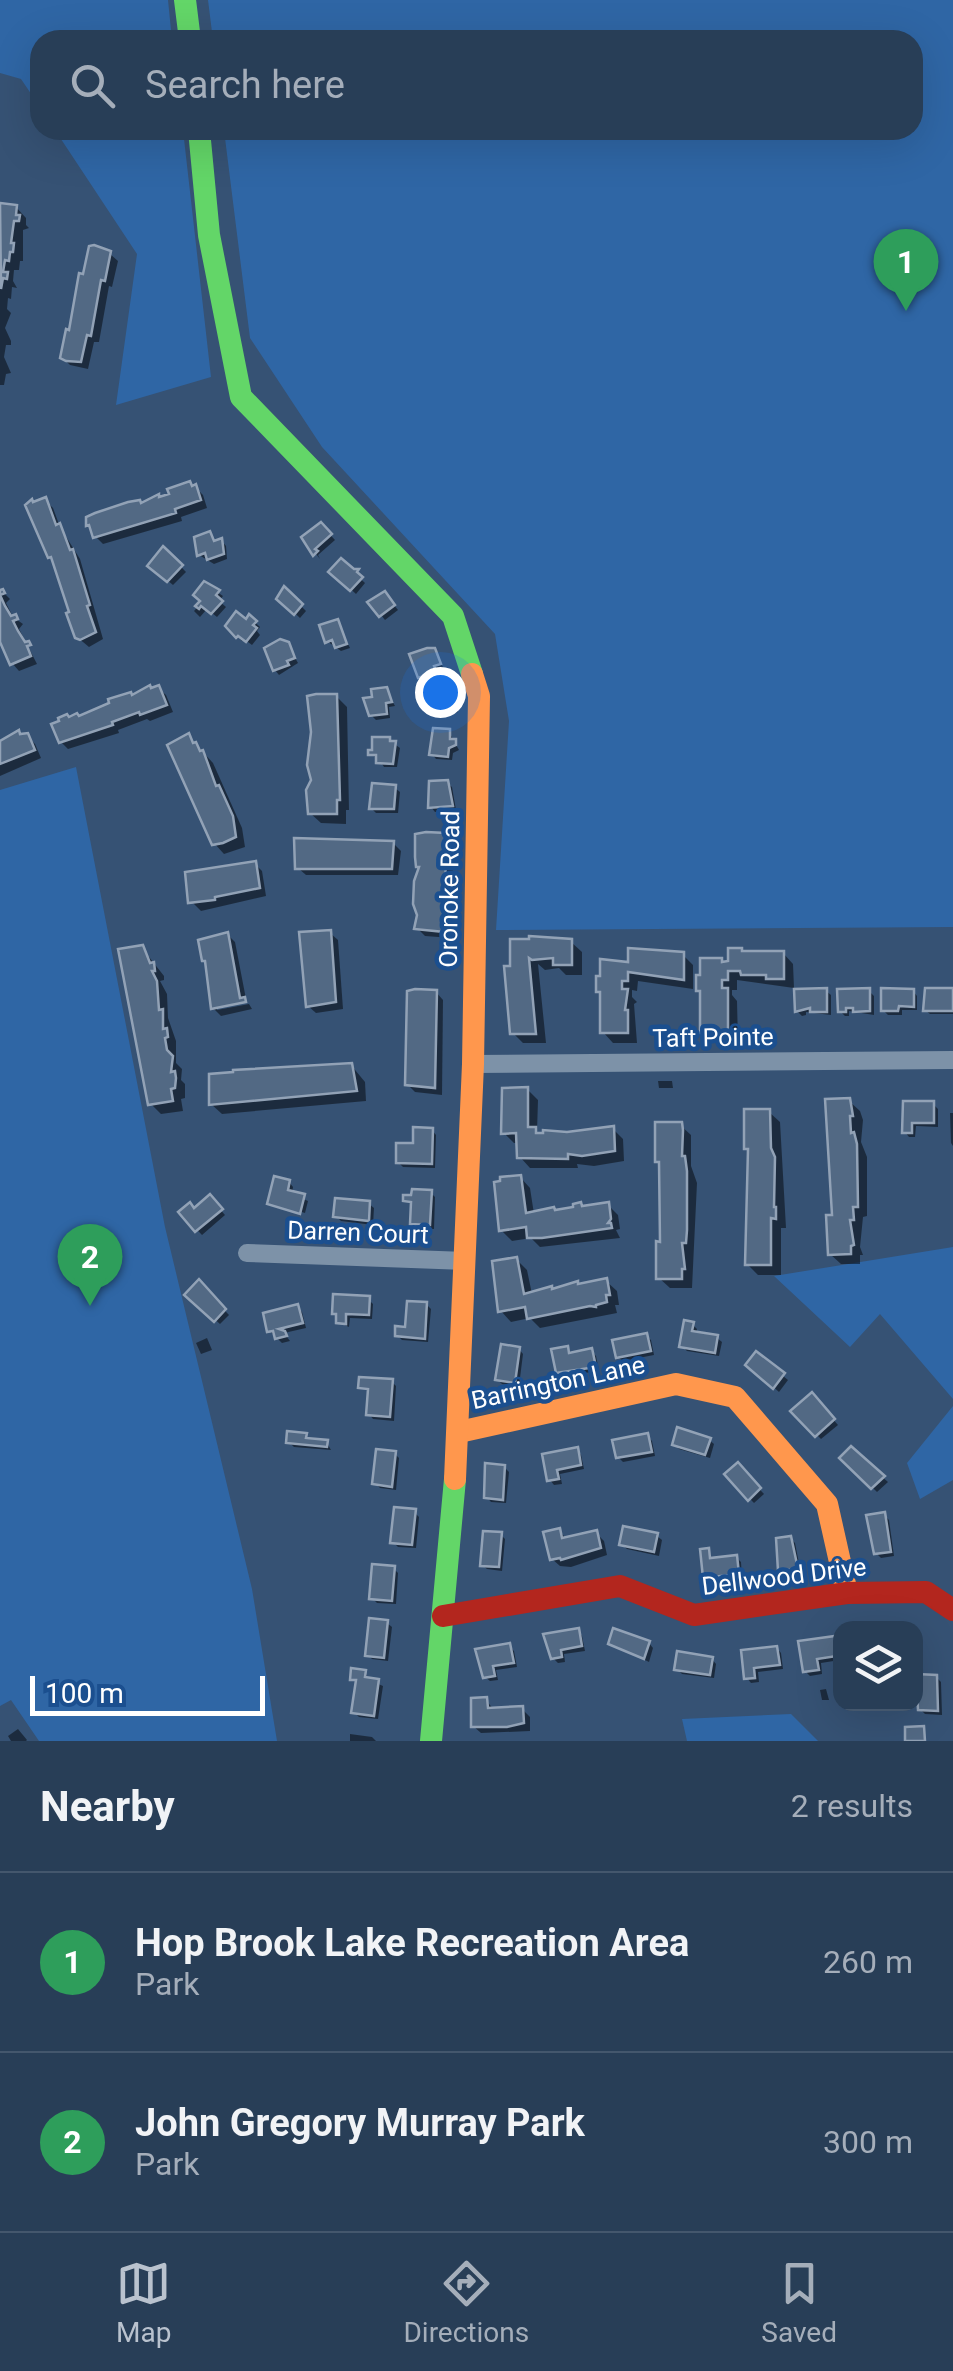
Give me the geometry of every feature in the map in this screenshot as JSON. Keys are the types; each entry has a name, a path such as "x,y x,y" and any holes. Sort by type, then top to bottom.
{"street":[{"path":"186,0 189,30"},
{"name":"Oronoke Road","path":"200,140 210,235 240,397 454,616 479,696 473,1064 460,1432 431,1741"},
{"name":"Taft Pointe","path":"473,1064 953,1060"},
{"name":"Darren Court","path":"248,1253 466,1261"},
{"name":"Barrington Lane","path":"460,1432 676,1384 735,1397 826,1504 847,1593"},
{"name":"Dellwood Drive","path":"443,1616 620,1586 694,1615 847,1593 926,1592 953,1610"}],"shaded area":[{"path":"0,0 168,0 171,30 30,30 30,92 21,79 0,73"},
{"path":"208,0 953,0 953,927 496,930 509,721 495,634 322,447 250,338 225,140 923,140 923,30 212,30"},
{"path":"62,140 184,140 211,377 116,405 137,254"},
{"path":"76,767 165,1227 252,1589 277,1741 39,1741 11,1700 0,1706 0,790"},
{"path":"953,1247 953,1399 880,1314 850,1347 774,1276"},
{"path":"953,1406 953,1480 920,1499 907,1463"},
{"path":"791,1714 818,1741 687,1741 682,1719"}],"building":[{"path":"0,203 17,205 16,215 20,215 19,221 14,221 13,252 9,261 5,260 3,272 8,272 1,289"},
{"path":"89,246 111,251 105,281 101,280 91,336 87,335 81,362 66,361 60,358 79,273 83,274"},
{"path":"190,481 192,486 196,484 201,500 175,509 176,513 93,538 89,525 86,526 86,517 95,513 169,494 167,489"},
{"path":"46,497 56,525 60,523 70,550 73,549 90,605 87,606 96,632 80,640 75,638 66,613 69,612 51,557 48,558 25,505 32,499 33,502"},
{"path":"321,522 332,534 315,549 318,551 313,556 301,537"},
{"path":"210,531 214,541 222,538 224,554 207,560 205,553 197,556 194,537"},
{"path":"163,546 183,565 167,582 147,566"},
{"path":"341,558 359,569 357,572 363,577 350,591 328,572"},
{"path":"204,581 220,590 216,595 223,601 211,614 195,606 200,601 193,595"},
{"path":"284,586 303,604 294,615 276,599"},
{"path":"385,591 395,605 379,617 367,602"},
{"path":"0,595 11,616 16,614 18,619 13,621 18,631 31,645 27,646 31,656 10,665 0,642"},
{"path":"236,611 257,621 253,625 257,628 246,642 225,626"},
{"path":"338,619 347,644 335,648 332,640 325,643 319,625"},
{"path":"280,639 289,642 295,658 273,671 264,648"},
{"path":"435,648 441,664 434,666 436,672 418,678 409,654"},
{"path":"150,685 159,685 167,705 59,743 51,724 58,718 77,713 79,716 109,703 108,699 131,692 132,695"},
{"path":"438,685 441,692 452,688 455,707 438,713 434,712 427,690"},
{"path":"387,687 392,702 386,703 387,714 369,716 363,698 372,697 371,689"},
{"path":"337,694 337,814 308,814 311,732 307,696"},
{"path":"433,728 450,729 450,739 456,739 448,757 429,755"},
{"path":"19,730 20,734 28,733 35,750 0,764 0,741"},
{"path":"189,733 193,743 203,750 216,786 219,785 233,816 236,837 223,843 212,845 167,745"},
{"path":"372,737 396,741 393,764 376,763 376,755 368,755"},
{"path":"448,780 453,806 428,808 429,781"},
{"path":"372,783 396,785 394,809 369,809"},
{"path":"446,833 445,932 414,929 414,881 419,867 415,834"},
{"path":"294,838 394,841 392,869 295,869"},
{"path":"256,861 260,888 188,903 185,872"},
{"path":"331,930 336,1002 306,1007 299,932"},
{"path":"228,932 240,998 245,997 246,1002 211,1009 198,940"},
{"path":"510,939 572,939 572,965 553,965 553,958 529,958 536,1034 510,1034 504,966 510,966"},
{"path":"143,945 150,963 154,962 159,1010 163,1009 167,1050 173,1056 171,1072 175,1071 176,1078 175,1088 171,1089 173,1101 148,1105 118,949"},
{"path":"628,948 684,952 684,980 628,972 622,989 628,989 628,1033 600,1033 596,976 600,976 600,959 628,962"},
{"path":"728,948 784,951 784,979 728,971 722,988 728,988 728,1032 700,1033 696,975 700,975 700,958 728,961"},
{"path":"827,988 827,1012 810,1012 810,1008 795,1012 794,989"},
{"path":"870,988 870,1011 853,1012 853,1008 846,1008 846,1012 838,1012 837,989"},
{"path":"881,988 914,989 914,1007 881,1011"},
{"path":"925,988 953,988 953,1011 923,1011"},
{"path":"437,990 435,1088 405,1085 407,991"},
{"path":"352,1063 357,1091 209,1105 209,1074"},
{"path":"528,1087 528,1127 536,1127 536,1133 614,1126 615,1151 568,1154 568,1159 517,1158 516,1133 501,1134 502,1088"},
{"path":"850,1098 851,1133 854,1132 857,1144 858,1207 853,1207 854,1220 850,1220 854,1245 851,1254 828,1255 826,1215 832,1215 825,1099"},
{"path":"903,1101 934,1101 934,1123 912,1123 912,1133 902,1133"},
{"path":"744,1109 770,1109 776,1207 776,1219 771,1218 771,1265 745,1265 748,1149 744,1149"},
{"path":"655,1122 682,1122 687,1230 686,1243 682,1243 682,1279 656,1279 656,1241 660,1242"},
{"path":"413,1127 433,1128 432,1164 396,1163 396,1143 413,1143"},
{"path":"521,1175 526,1213 573,1207 581,1202 582,1206 609,1202 608,1223 612,1228 542,1238 527,1238 526,1227 499,1231 494,1182 500,1181 500,1177"},
{"path":"274,1176 290,1180 288,1190 305,1194 300,1214 267,1204"},
{"path":"412,1189 432,1190 430,1225 410,1224 411,1202 403,1201 403,1195 411,1195"},
{"path":"210,1194 223,1209 195,1232 178,1212 190,1202 194,1208"},
{"path":"335,1198 370,1201 369,1221 333,1217"},
{"path":"517,1257 524,1294 607,1278 607,1302 527,1319 525,1307 498,1312 492,1261"},
{"path":"199,1279 226,1309 214,1322 184,1295"},
{"path":"333,1294 370,1296 369,1315 346,1314 346,1324 336,1323 336,1314 332,1314"},
{"path":"407,1301 427,1302 425,1339 395,1336 395,1326 405,1327"},
{"path":"298,1304 303,1323 279,1329 287,1336 275,1339 273,1331 267,1332 263,1313"},
{"path":"684,1320 694,1322 692,1331 718,1335 715,1353 679,1347"},
{"path":"647,1333 651,1351 616,1358 612,1340"},
{"path":"501,1344 520,1347 515,1383 495,1380"},
{"path":"568,1346 569,1353 592,1348 596,1367 556,1373 551,1349"},
{"path":"756,1351 785,1373 773,1389 745,1365"},
{"path":"359,1377 393,1379 390,1417 366,1415 368,1389 358,1388"},
{"path":"812,1392 835,1419 815,1437 790,1411"},
{"path":"677,1427 711,1438 705,1455 672,1445"},
{"path":"287,1431 328,1440 327,1447 286,1443"},
{"path":"648,1433 652,1452 616,1458 612,1440"},
{"path":"851,1446 885,1476 871,1489 839,1458"},
{"path":"578,1447 581,1465 557,1470 559,1479 547,1481 542,1454"},
{"path":"376,1449 396,1451 392,1487 372,1484"},
{"path":"738,1462 761,1488 748,1501 724,1474"},
{"path":"485,1463 505,1465 503,1500 484,1498"},
{"path":"394,1507 416,1509 412,1545 390,1543"},
{"path":"885,1512 891,1552 874,1554 866,1515"},
{"path":"623,1526 658,1533 654,1552 619,1545"},
{"path":"560,1528 562,1538 597,1530 601,1548 550,1560 543,1532"},
{"path":"483,1531 502,1532 499,1567 480,1566"},
{"path":"791,1536 798,1569 778,1571 776,1538"},
{"path":"709,1548 710,1558 737,1555 739,1574 703,1578 700,1549"},
{"path":"372,1564 395,1566 392,1601 369,1599"},
{"path":"369,1618 388,1620 384,1658 365,1656"},
{"path":"579,1628 582,1646 561,1650 562,1657 551,1659 543,1634"},
{"path":"613,1628 650,1641 644,1659 608,1644"},
{"path":"833,1636 833,1657 817,1659 819,1670 803,1672 798,1641"},
{"path":"510,1643 514,1663 493,1666 495,1676 483,1678 475,1649"},
{"path":"777,1646 780,1665 754,1668 755,1678 744,1679 741,1650"},
{"path":"677,1651 713,1657 710,1675 674,1670"},
{"path":"351,1668 366,1670 365,1677 379,1679 374,1716 351,1713 356,1680 350,1680"},
{"path":"923,1674 937,1675 938,1711 923,1710"},
{"path":"487,1697 488,1708 523,1706 524,1723 471,1727 471,1698"},
{"path":"924,1726 925,1741 905,1741 905,1727"}],"traffic: fast":[{"path":"185,0 189,30"},
{"path":"200,140 209,235 241,397 453,616 472,674"},
{"path":"431,1741 455,1479"}],"traffic: slow":[{"path":"455,1479 473,1064 479,696 472,674"},
{"path":"459,1432 676,1384 735,1397 827,1504 847,1593"}],"traffic: jam":[{"path":"443,1616 620,1586 694,1615 847,1593 926,1592 953,1610"}],"place":[{"name":"Hop Brook Lake Recreation Area","path":"906,311"},
{"name":"John Gregory Murray Park","path":"90,1306"}]}
